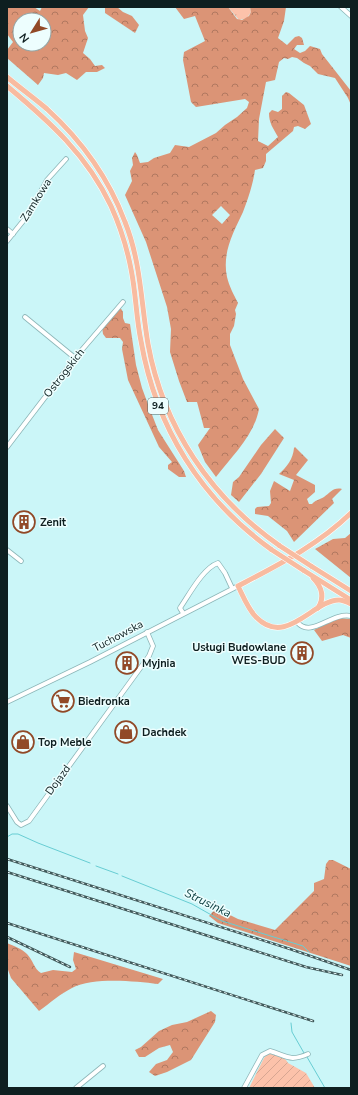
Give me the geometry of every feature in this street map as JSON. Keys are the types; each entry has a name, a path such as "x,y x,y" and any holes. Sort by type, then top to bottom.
{"main road":[{"name":"94","path":"7,77 63,125 92,159 117,202 134,248 153,366 169,415 190,453 213,486 250,523 280,546 351,591"},
{"name":"94","path":"7,86 41,114 62,134 86,165 110,206 120,229 131,270 140,340 151,386 177,446 198,478 224,510 251,534 272,550 351,600"},
{"name":"Tuchowska","path":"235,587 309,547 331,531 351,513"},
{"path":"303,570 316,582 322,591 322,600 317,609"},
{"path":"235,587 253,614 262,622 276,627 291,625 328,603 339,600 351,604"}],"street":[{"path":"341,7 351,16"},
{"name":"Zamkowa","path":"7,241 28,215 46,180 66,159"},
{"path":"7,229 13,234"},
{"name":"Ostrogskich","path":"7,447 75,358 123,302"},
{"path":"25,317 75,358"},
{"path":"7,550 22,561"},
{"path":"183,613 180,608 200,578 208,568 214,564 218,563 221,566 235,587"},
{"name":"Tuchowska","path":"7,702 56,679 235,587"},
{"path":"296,622 300,626 314,628 336,616 351,616"},
{"name":"Dojazd","path":"7,806 17,822 21,825 28,820 149,656 153,646 147,632"},
{"path":"244,1088 262,1055 266,1052 270,1051 290,1059 306,1055"},
{"path":"76,1088 103,1066"}],"green space":[{"path":"7,7 34,7 40,11 42,7 89,7 83,15 85,31 88,38 83,53 95,66 102,65 105,68 97,72 86,72 77,80 66,73 58,75 44,73 43,78 38,85 7,58 7,50 12,43 12,52 52,52 52,12 12,12 12,41 7,34"},
{"path":"105,7 117,7 123,12 132,16 139,25 135,33 105,13"},
{"path":"175,7 228,7 237,19 242,20 249,16 251,12 250,7 286,7 284,21 278,38 287,45 295,37 299,36 302,38 304,45 297,45 294,49 300,53 305,51 310,46 320,49 322,54 351,91 351,105 335,78 318,74 310,66 297,58 292,57 288,59 284,58 279,62 275,80 266,82 259,119 258,141 268,146 278,137 271,123 269,113 272,110 278,112 282,109 282,96 286,92 304,105 311,124 305,129 298,126 294,127 293,131 266,154 266,161 263,168 255,170 247,202 229,243 226,260 227,277 238,303 235,310 236,314 234,326 230,334 230,345 243,379 259,409 247,437 216,477 205,462 198,445 210,428 204,428 197,402 187,402 179,381 170,352 171,329 167,307 146,242 125,195 132,181 130,171 133,165 132,158 135,152 140,163 148,162 154,158 170,153 175,145 189,147 216,133 247,108 249,102 245,99 196,107 191,102 183,60 184,52 205,41 195,16 184,19","holes":["221,206 230,215 222,224 212,215"]},
{"path":"228,7 250,7 251,12 247,18 239,20"},
{"path":"120,307 123,312 125,323 130,324 136,365 149,407 158,430 184,471 186,477 179,477 168,469 168,465 172,462 159,447 128,380 122,349 123,342 120,338 106,338 103,334 102,327"},
{"path":"275,429 284,438 261,474 239,502 231,495 233,482 239,477 261,445"},
{"path":"295,447 308,460 296,475 315,485 315,492 307,499 309,504 312,504 334,490 342,489 332,499 334,503 294,542 287,531 268,516 255,514 255,509 257,507 269,506 271,503 270,491 274,481 290,491 294,480 279,474 285,469"},
{"path":"351,533 351,578 315,549 333,539 345,538"},
{"path":"337,618 351,619 351,638 343,635 322,641 314,630"},
{"path":"329,860 333,860 351,869 351,966 218,923 209,916 216,908 238,919 275,930 314,891 314,883 324,879 326,864"},
{"path":"7,943 25,952 41,973 53,970 72,972 76,969 73,960 74,952 163,979 158,984 114,981 91,982 72,988 63,993 39,1011 11,978 7,967"},
{"path":"211,1011 216,1015 215,1022 191,1060 167,1072 155,1076 149,1072 156,1064 167,1060 173,1052 170,1045 159,1048 145,1057 139,1057 135,1050 141,1047 159,1031 172,1025 187,1022"},
{"path":"270,1053 279,1055 288,1063 306,1073 315,1088 249,1088 264,1058"}],"waterway":[{"name":"Strusinka","path":"7,837 12,834 18,834 90,863"},
{"name":"Strusinka","path":"96,866 118,874"},
{"name":"Strusinka","path":"122,876 192,904 222,921 303,946 309,952"},
{"name":"Strusinka","path":"291,1023 292,1032 304,1053"},
{"name":"Strusinka","path":"307,1057 325,1088"}],"railway":[{"path":"7,859 290,949 351,970"},
{"path":"7,872 306,967 342,975"},
{"path":"7,923 313,1021"},
{"path":"7,937 70,967"}],"place":[{"name":"Zenit","path":"24,522"},
{"name":"Usługi Budowlane WES-BUD","path":"302,653"},
{"name":"Myjnia","path":"127,663"},
{"name":"Biedronka","path":"63,701"},
{"name":"Dachdek","path":"126,732"},
{"name":"Top Meble","path":"23,742"}]}
